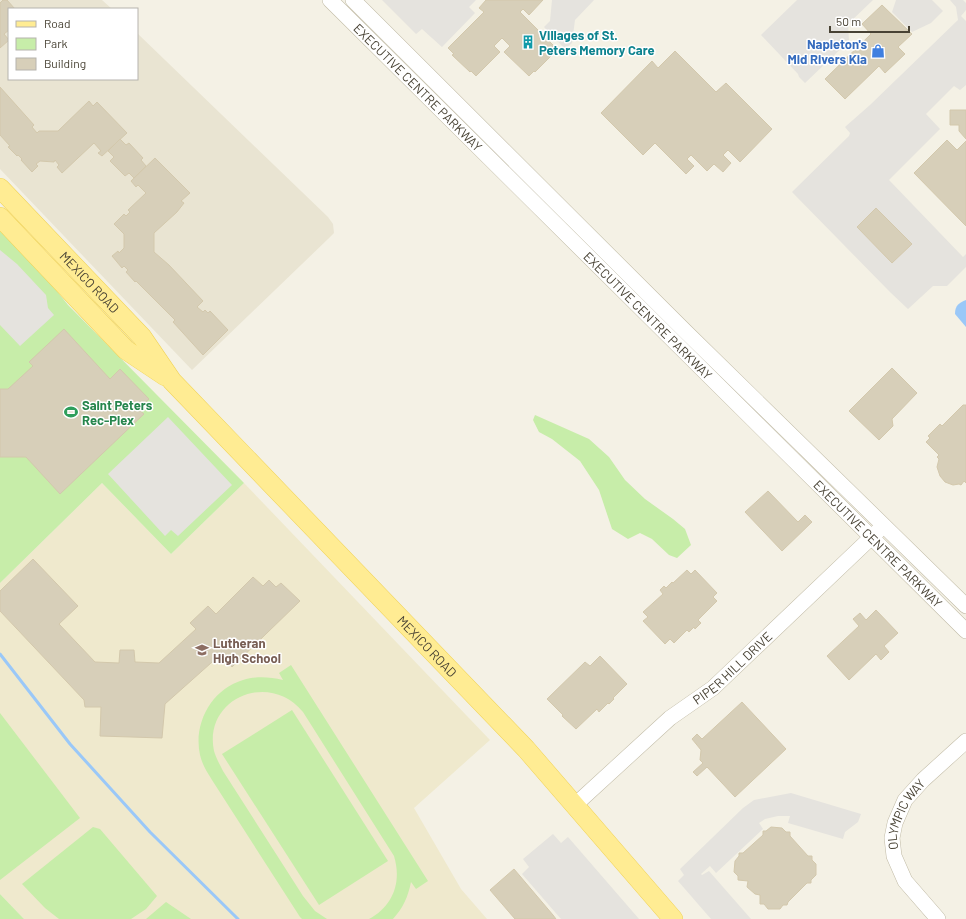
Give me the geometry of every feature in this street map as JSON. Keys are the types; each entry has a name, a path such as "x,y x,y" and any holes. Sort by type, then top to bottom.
{"main road":[{"name":"MEXICO ROAD","path":"0,188 142,336 172,381 526,749 673,919"},
{"name":"MEXICO ROAD","path":"0,217 126,350 172,381"}],"street":[{"name":"EXECUTIVE CENTRE PARKWAY","path":"330,0 966,631"},
{"name":"EXECUTIVE CENTRE PARKWAY","path":"353,0 694,340 966,606"},
{"name":"PIPER HILL DRIVE","path":"575,805 670,718 713,688 871,537 885,526"},
{"name":"OLYMPIC WAY","path":"938,919 905,881 894,856 892,838 895,823 904,800 923,780 966,741"}],"shaded area":[{"path":"0,0 102,0 111,8 8,8 8,80 138,80 138,34 328,217 333,224 334,233 192,370 0,169"},
{"path":"382,0 476,0 469,7 475,13 442,47 422,29 416,34"},
{"path":"552,0 594,0 575,20 572,43 565,49 544,27 550,21"},
{"path":"797,0 873,0 848,24 849,41 805,83 761,35"},
{"path":"896,0 932,0 943,11 931,23 912,32 892,12"},
{"path":"950,0 963,0 966,3 966,10 961,16 966,21 966,85 960,90 954,86 926,114 940,129 889,180 963,257 966,254 966,267 947,286 933,286 908,309 792,192 849,136 850,133 845,127 870,105 958,20 956,7"},
{"path":"0,250 17,264 46,295 48,308 54,315 20,346 0,325"},
{"path":"168,417 232,485 178,536 171,530 165,536 108,474"},
{"name":"Lutheran High School","path":"102,483 171,554 244,483 490,740 414,808 461,889 487,919 24,919 0,894 0,583"},
{"path":"791,793 861,814 858,822 845,832 843,839 788,823 790,816 778,816 765,819 759,823 763,829 716,873 710,866 701,874 702,875 709,871 751,919 711,919 678,881 684,875 680,869 743,808 754,800"},
{"path":"553,834 561,843 568,837 639,919 561,919 522,874 529,867 523,859"}],"green space":[{"path":"0,229 45,276 68,305 244,483 171,554 102,483 0,583"},
{"path":"535,415 589,439 609,457 625,480 645,499 685,529 691,545 677,558 669,555 652,539 640,533 628,539 612,529 599,490 580,461 552,439 539,432 533,420"},
{"path":"291,665 428,881 416,889 411,882 405,902 393,919 369,919 384,907 394,892 397,875 394,856 303,712 289,699 273,693 257,692 242,696 228,705 218,717 213,733 214,751 223,771 303,896 315,911 327,919 302,919 300,917 202,762 200,755 199,731 207,709 214,699 232,684 243,680 263,677 283,680 279,673"},
{"path":"292,710 388,861 319,905 222,754"},
{"path":"0,713 80,818 0,880"},
{"path":"93,827 100,829 157,896 146,909 131,919 59,919 45,908 22,884"},
{"path":"0,894 24,919 0,919"},
{"path":"166,902 191,919 146,919"}],"water":[{"path":"966,300 966,327 955,314 958,305"}],"building":[{"path":"3,0 7,0 14,8 8,8 8,31 4,34 8,41 0,48 0,3"},
{"name":"Villages of St. Peters Memory Care","path":"486,0 543,0 529,15 523,9 520,12 556,48 551,54 552,55 529,76 504,52 510,46 502,38 494,46 500,52 476,76 452,55 454,54 448,48 484,12 479,8"},
{"name":"Napleton's Mid Rivers Kia","path":"882,5 912,34 898,47 905,54 885,73 879,66 845,99 825,79 871,34 862,24"},
{"path":"675,51 716,92 726,83 772,129 740,162 728,150 723,155 731,163 723,172 714,164 707,171 691,155 687,159 694,166 686,174 655,143 643,155 601,113 652,61 658,68"},
{"path":"0,87 34,125 32,127 37,133 39,131 58,131 89,101 93,106 97,102 127,133 102,156 98,153 101,151 94,143 62,173 57,167 59,165 55,160 54,162 40,161 36,164 38,166 32,172 21,160 22,159 8,147 10,146 0,135"},
{"path":"950,110 966,110 966,139 959,131 959,125 950,125"},
{"path":"120,139 126,145 129,143 143,158 141,160 146,166 134,178 129,173 125,176 110,161 114,157 108,151"},
{"path":"947,140 957,150 966,141 966,226 914,173"},
{"path":"155,158 190,193 181,201 184,203 177,212 154,233 154,252 169,265 203,301 197,307 203,312 205,310 208,313 210,311 228,330 203,355 173,322 175,320 136,281 135,282 126,272 128,270 124,266 122,268 112,256 118,251 119,253 124,248 124,234 114,224 124,214 126,216 130,212 128,210 146,193 138,185 136,187 131,181"},
{"path":"876,208 912,244 892,263 857,227"},
{"name":"Saint Peters Rec-Plex","path":"64,329 110,379 120,369 149,399 138,409 144,414 60,494 26,457 0,457 0,389 8,389 33,366 29,362"},
{"path":"892,368 917,393 892,419 893,426 879,440 849,411"},
{"path":"963,405 966,405 966,483 964,481 961,485 953,485 945,482 940,476 937,467 939,459 937,457 939,455 926,442 930,438 928,436 940,424 942,426"},
{"path":"768,491 798,522 805,515 812,522 782,551 745,512"},
{"path":"33,559 78,606 59,624 95,662 119,663 120,650 134,650 135,662 159,663 196,629 190,623 208,606 216,614 253,577 263,586 269,580 276,587 281,583 300,601 232,667 220,655 165,704 162,738 100,736 101,707 85,707 84,700 0,611 0,591"},
{"path":"687,570 691,574 695,570 717,593 713,597 717,601 698,620 701,623 695,629 694,627 689,632 687,630 674,643 670,639 665,644 643,621 648,617 643,612 663,594 660,590 664,586 666,588"},
{"path":"876,610 898,633 884,646 889,652 881,660 876,654 849,680 827,656 859,626 853,619 860,613 866,620"},
{"path":"600,656 627,684 609,704 608,703 599,712 597,709 576,729 547,699 585,662 590,666"},
{"path":"742,702 786,749 735,797 707,767 697,776 693,772 703,763 700,760 701,750 692,739 697,734 702,739"},
{"path":"771,827 782,828 786,832 790,832 790,836 808,856 812,856 812,860 816,864 816,875 811,880 811,883 807,883 788,902 787,905 783,905 780,909 768,909 764,904 760,904 760,895 755,894 747,887 748,881 738,880 738,876 734,872 735,861 739,856 739,853 743,853 763,835 763,831 766,831"},
{"path":"514,869 556,919 515,919 490,890"}],"waterway":[{"path":"0,654 70,744 150,832 238,919"}],"place":[{"name":"Villages of St. Peters Memory Care","path":"528,42"},
{"name":"Napleton's Mid Rivers Kia","path":"878,51"},
{"name":"Saint Peters Rec-Plex","path":"71,412"},
{"name":"Lutheran High School","path":"202,650"}]}
